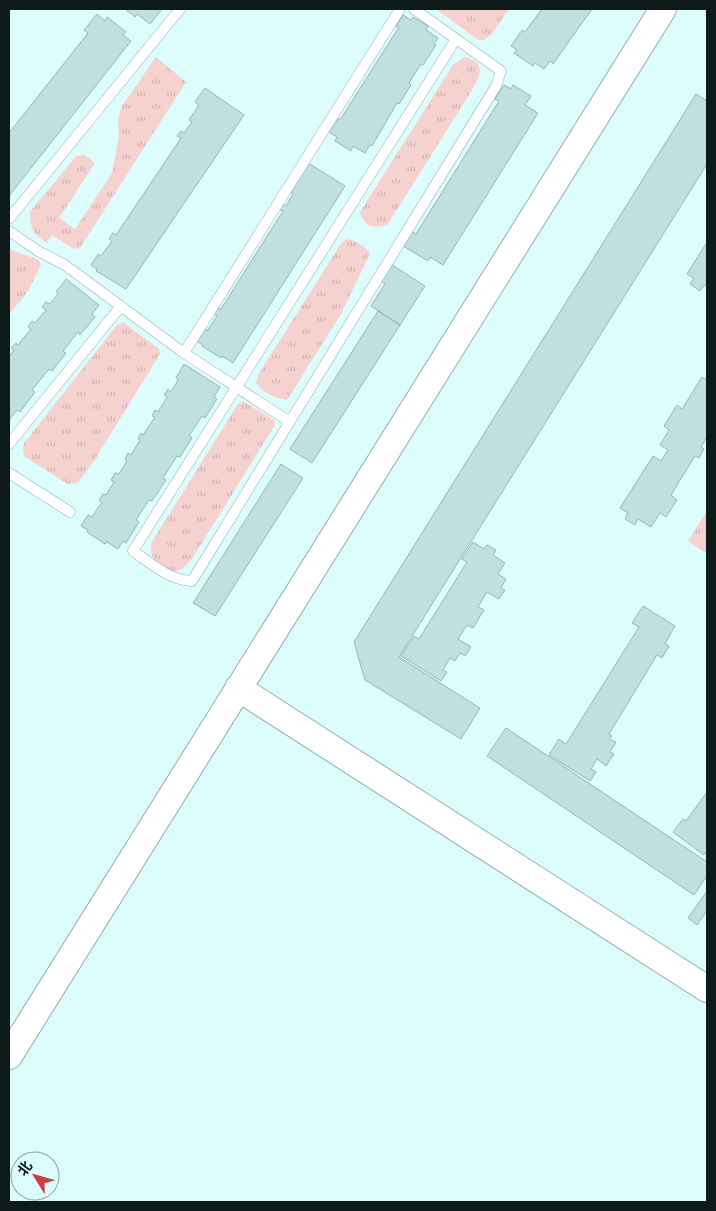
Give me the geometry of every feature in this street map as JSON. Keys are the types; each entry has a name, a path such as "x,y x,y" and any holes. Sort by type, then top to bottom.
{"street":[{"path":"9,1056 663,9"},
{"path":"238,688 707,990"}],"lane":[{"path":"9,219 180,9"},
{"path":"184,354 400,9"},
{"path":"414,9 501,71 496,86 192,581 181,581 171,577 133,551 456,39"},
{"path":"9,231 38,251 65,265 184,354 290,422"},
{"path":"9,444 121,306"},
{"path":"9,473 70,512"}],"green space":[{"path":"436,9 509,9 491,35 484,40 478,40"},
{"path":"156,57 186,82 80,248 74,249 52,235 47,243 33,230 30,212 76,156 85,155 95,163 59,218 75,229 112,173 119,136 118,120 122,106"},
{"path":"465,57 476,63 480,70 472,90 388,224 378,227 370,226 364,221 360,212 453,65"},
{"path":"347,239 360,244 370,254 341,314 287,400 270,395 256,383 258,375 342,242"},
{"path":"9,249 39,260 41,265 28,291 9,315"},
{"path":"123,322 159,349 160,354 94,461 78,483 68,484 25,457 23,452 24,443 117,325"},
{"path":"243,401 274,420 275,425 192,559 177,571 167,569 157,562 152,555 152,542 238,404"},
{"path":"707,511 707,554 688,541"}],"building":[{"path":"125,9 162,9 150,24 137,14 135,17"},
{"path":"542,9 592,9 553,64 550,61 544,69 535,63 533,66 514,53 517,50 511,46 522,30 525,32"},
{"path":"97,14 105,21 107,17 126,32 123,35 131,41 9,196 9,133 88,33 84,30"},
{"path":"403,15 411,20 413,17 428,26 426,30 438,38 434,44 436,45 423,65 421,64 409,83 411,85 399,104 397,103 372,146 370,145 365,153 353,146 351,151 335,141 337,137 329,132 338,118 340,120 399,27 396,26"},
{"path":"504,85 511,89 513,85 531,96 525,105 538,113 443,265 430,257 428,261 403,246 412,232 416,234 499,101 495,99"},
{"path":"205,88 244,115 126,289 96,271 97,269 91,265 98,254 101,256 112,241 109,239 113,233 116,235 181,138 177,136 181,131 184,133 192,122 189,120 199,105 195,102"},
{"path":"696,94 707,101 707,164 399,657 480,708 461,739 365,680 354,642"},
{"path":"305,161 345,186 233,363 222,356 221,358 196,341 204,329 207,331 217,316 214,314 218,308 221,309 283,211 279,209 283,204 286,206 293,194 291,192 300,178 296,175"},
{"path":"707,242 707,287 704,285 700,291 690,284 694,278 687,274"},
{"path":"392,265 425,286 400,325 371,306 385,284 381,281"},
{"path":"66,279 99,305 92,314 95,317 80,335 78,332 63,351 66,353 52,371 49,369 32,390 35,392 20,412 17,410 9,420 9,357 14,350 11,348 16,343 18,345 31,329 28,327 32,321 35,323 46,310 42,307 46,302 50,304"},
{"path":"378,311 400,325 312,463 290,449"},
{"path":"184,364 220,387 214,397 217,399 205,418 202,416 189,436 192,438 180,457 177,456 163,478 166,480 152,501 149,500 136,520 139,522 126,543 123,541 118,549 107,542 105,544 81,526 88,515 92,517 102,502 99,500 103,494 106,495 114,482 111,480 115,473 119,474 127,461 125,459 128,453 131,455 140,440 138,439 141,433 143,435 155,417 152,416 155,410 158,412 167,397 164,395 168,389 171,392"},
{"path":"702,377 707,380 707,437 701,447 704,449 699,458 695,456 671,495 677,500 666,517 660,513 651,527 638,519 635,525 625,519 628,513 620,508 653,456 661,461 668,450 660,445 669,430 664,426 677,405 682,409"},
{"path":"281,464 303,478 215,616 193,603"},
{"path":"473,542 484,549 487,545 496,550 493,555 505,563 498,574 506,579 501,588 505,590 499,599 487,592 478,607 484,610 473,628 467,625 458,639 471,647 465,656 460,653 455,661 450,658 443,670 447,672 441,681 401,656 414,636 419,639 467,562 462,559"},
{"path":"643,606 675,626 665,644 669,646 662,658 657,655 609,734 612,736 609,739 616,742 610,752 614,754 606,766 597,759 591,769 596,772 590,781 549,755 559,739 566,744 639,627 632,623"},
{"path":"506,728 707,862 707,876 694,895 487,756"},
{"path":"707,792 707,851 704,855 673,832 683,819 686,821"},
{"path":"707,891 707,911 697,925 688,918"}]}
